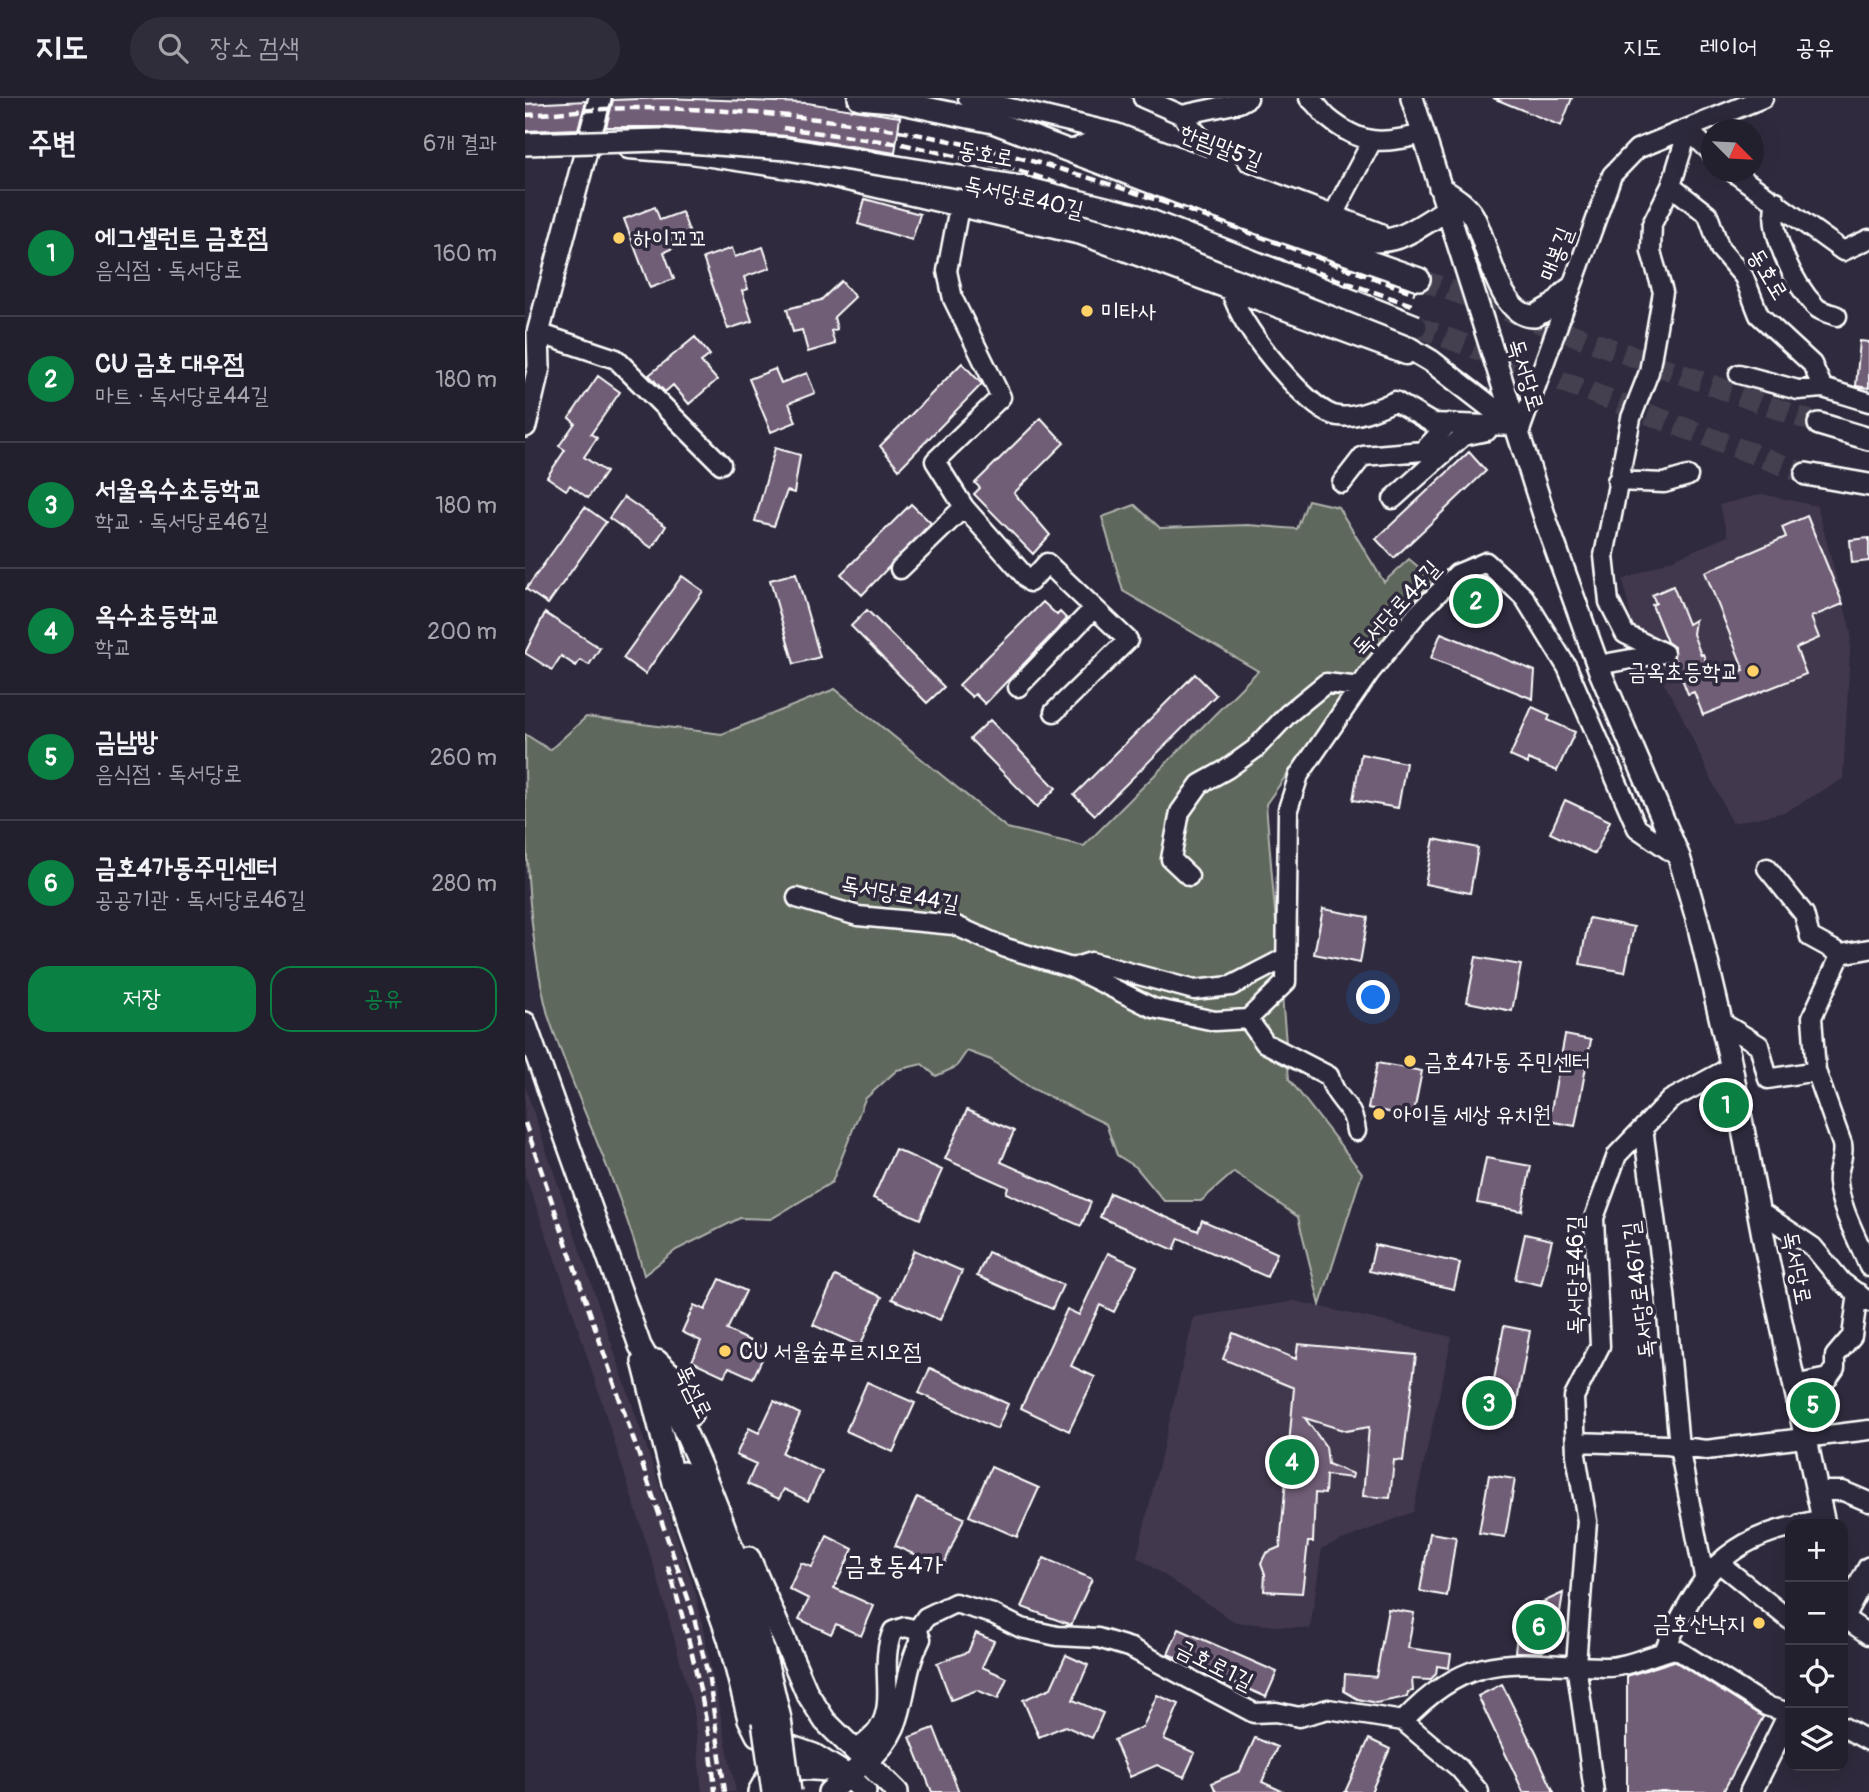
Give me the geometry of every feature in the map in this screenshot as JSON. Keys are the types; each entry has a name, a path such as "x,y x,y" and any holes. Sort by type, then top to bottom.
{"main road":[{"path":"525,353 538,332 600,98"},
{"name":"동호로","path":"859,98 892,101 993,121 1248,219 1419,279"},
{"name":"독서당로","path":"1412,98 1516,431 1598,664 1679,857 1731,1067 1822,1519"},
{"name":"동호로","path":"525,144 660,139 787,149 1021,187 1138,216 1416,326"},
{"path":"1072,151 1089,145 1107,146 1365,241 1388,242 1397,239 1447,210"},
{"path":"843,157 885,178 1085,222 1380,331 1516,431"},
{"path":"1440,188 1472,214 1505,299 1515,311 1535,316 1554,305 1568,289"},
{"path":"525,426 530,387 539,367 538,332"},
{"path":"1819,424 1869,439"},
{"path":"1806,474 1869,485"},
{"name":"뚝섬로","path":"525,1023 640,1346 666,1390 727,1535 759,1633 771,1720 773,1792"},
{"path":"640,1346 650,1397 684,1517 729,1639 749,1720 757,1735 814,1755 848,1776 865,1792"},
{"path":"640,1346 679,1382 792,1664 825,1721 896,1791"},
{"name":"뚝섬로","path":"650,1397 715,1549 771,1720 790,1792"},
{"path":"1848,1607 1869,1568"},
{"path":"1751,1792 1785,1723"},
{"path":"829,1792 848,1776 861,1757"},
{"path":"759,1792 767,1778 796,1768 822,1767 896,1791"}],"street":[{"name":"한림말5길","path":"968,98 1116,133 1378,232"},
{"path":"1143,98 1182,115 1195,133 1227,165 1235,178"},
{"path":"1182,115 1239,103 1248,98"},
{"path":"1309,98 1321,107 1327,117 1371,143 1395,141 1423,134"},
{"name":"매봉길","path":"1516,431 1612,175 1637,149 1763,98"},
{"path":"1598,664 1664,653 1625,634 1609,602 1604,556 1631,418 1649,372 1663,292 1651,252 1652,224 1671,186 1688,130 1701,142"},
{"path":"1333,215 1371,143"},
{"name":"독서당로40길","path":"589,147 691,154 808,172 1081,235 1229,288 1429,365"},
{"path":"1748,182 1843,251 1865,241"},
{"name":"동호로","path":"1671,186 1707,215 1720,249 1744,277 1759,315 1812,364 1823,388"},
{"path":"1776,201 1771,216 1791,273 1818,310 1837,316"},
{"path":"959,207 947,271 949,281 953,299 1001,397 935,461 964,507 1030,582 1047,563 1129,640 1054,712"},
{"path":"1229,288 1245,322 1284,372 1315,404 1328,412 1339,417 1373,410 1395,401 1432,423 1516,431"},
{"path":"538,332 616,359 721,464"},
{"path":"1739,374 1797,390 1823,388 1869,401"},
{"path":"1342,483 1363,456 1423,451 1449,423"},
{"path":"1394,499 1463,436 1516,431"},
{"path":"1617,481 1664,482 1688,476"},
{"path":"899,569 964,507"},
{"name":"독서당로44길","path":"797,898 858,916 954,925 1006,948 1072,968 1153,1008 1215,1021 1248,1019 1286,982 1288,809 1299,775 1360,687 1419,613 1457,574 1486,562 1524,597 1567,667 1637,828 1679,857"},
{"path":"1018,687 1094,608"},
{"path":"1189,876 1171,859 1180,812 1200,783 1227,769 1255,749 1288,714 1326,683 1360,687"},
{"path":"1767,868 1804,914 1810,937 1841,954 1869,949"},
{"path":"1841,954 1812,1017 1816,1071 1844,1153 1837,1180 1840,1195 1869,1268"},
{"name":"독서당로44길","path":"1072,968 1091,962 1194,990 1231,986 1287,957"},
{"path":"1248,1019 1265,1043 1329,1076 1334,1094 1353,1111 1356,1131"},
{"path":"1721,1022 1759,1045 1768,1079 1816,1071"},
{"name":"독서당로46길","path":"1594,1792 1576,1664 1587,1521 1576,1442 1574,1397 1600,1346 1594,1218 1617,1155 1670,1100 1731,1067"},
{"name":"독서당로46가길","path":"1643,1128 1665,1293 1679,1447 1704,1576"},
{"path":"1760,1211 1812,1247 1842,1282 1863,1298 1852,1336 1835,1356 1835,1368 1828,1378 1794,1385"},
{"path":"1576,1442 1679,1447 1706,1451 1869,1430"},
{"path":"1817,1491 1843,1491 1869,1502"},
{"path":"1664,1651 1704,1576 1759,1534 1785,1528"},
{"path":"1719,1563 1785,1616"},
{"name":"금호로1길","path":"861,1757 885,1713 885,1656 893,1631 905,1627 917,1630 926,1617 955,1603 993,1614 1021,1628 1057,1636 1098,1638 1131,1648 1254,1713 1276,1712 1299,1717 1328,1709 1403,1721"},
{"path":"1848,1619 1869,1634"},
{"path":"861,1757 889,1741 902,1713 911,1665 921,1639 917,1630"},
{"path":"1479,1792 1459,1768 1403,1721 1448,1681 1487,1666 1531,1661 1607,1667 1677,1649 1766,1706 1785,1712"},
{"path":"1848,1730 1869,1741"}],"shaded area":[{"name":"금옥초등학교","path":"1762,494 1817,506 1851,632 1843,779 1785,812 1732,823 1679,710 1633,628 1623,580 1728,536 1719,505"},
{"path":"1308,500 1338,507 1384,582 1409,559 1433,579 1388,632 1266,804 1289,1079 1362,1173 1320,1305 1298,1217 1234,1172 1201,1201 1164,1201 1136,1167 1117,1155 1106,1124 1031,1088 991,1060 967,1051 956,1067 936,1076 922,1064 897,1070 865,1099 832,1182 771,1219 740,1218 676,1250 644,1275 623,1209 559,1048 540,981 528,876 525,734 550,750 586,717 722,734 835,689 1007,828 1084,846 1258,671 1123,591 1102,517 1135,505 1160,528 1248,525 1297,529"},
{"path":"525,1087 696,1594 736,1792 702,1792 693,1708 657,1576 568,1296 525,1175"},
{"path":"1295,1301 1452,1337 1413,1512 1322,1548 1310,1629 1235,1622 1137,1557 1194,1317"}],"building":[{"path":"664,98 807,103 900,117 895,153 788,136 661,127 606,127 613,100"},
{"path":"1493,98 1572,98 1561,126"},
{"path":"586,101 578,129 525,131 525,104"},
{"path":"865,199 920,214 912,240 858,224"},
{"path":"655,207 660,220 682,212 690,234 670,242 673,248 664,252 674,279 650,288 624,219"},
{"path":"763,247 770,268 744,277 748,289 742,291 752,321 728,329 703,258 732,248 735,257"},
{"path":"841,281 855,297 834,317 837,329 831,331 835,344 808,352 802,330 793,332 787,309 821,300"},
{"path":"695,337 710,355 701,362 717,380 689,404 673,385 665,392 649,375"},
{"path":"1860,341 1869,342 1869,388 1856,386"},
{"path":"962,363 982,384 899,469 880,446"},
{"path":"775,369 781,383 807,373 815,393 789,403 796,422 771,432 749,379"},
{"path":"598,376 620,392 591,434 597,438 584,457 606,472 588,498 570,485 566,490 547,477 565,450 559,446 575,423 569,418"},
{"path":"1041,418 1064,443 1014,493 1050,535 1033,554 974,494 980,488 975,483"},
{"path":"775,448 800,455 794,493 787,491 774,526 755,521"},
{"path":"1469,452 1486,471 1394,558 1376,539"},
{"path":"624,497 666,526 652,548 609,518"},
{"path":"911,504 931,523 862,595 841,574"},
{"path":"585,507 606,522 548,604 526,589"},
{"path":"1807,516 1843,604 1811,617 1819,638 1796,648 1806,674 1703,715 1694,692 1688,694 1674,658 1674,647 1667,642 1652,605 1656,603 1652,595 1673,586 1688,624 1695,620 1693,634 1701,655 1703,654 1711,673 1714,671 1718,681 1744,670 1705,572 1786,537 1782,527"},
{"path":"1869,538 1869,561 1852,563 1850,540"},
{"path":"796,573 820,657 794,664 770,580"},
{"path":"682,576 703,591 645,674 623,658"},
{"path":"1043,602 1057,615 1060,612 1067,619 985,704 975,694 972,697 959,685"},
{"path":"867,610 944,687 927,703 851,626"},
{"path":"545,613 600,648 589,665 580,660 576,666 561,656 552,670 525,653"},
{"path":"1441,633 1535,671 1533,699 1431,658"},
{"path":"1195,674 1216,695 1095,815 1074,795"},
{"path":"1532,707 1550,715 1548,720 1575,732 1557,771 1528,759 1528,764 1510,756"},
{"path":"990,720 1056,788 1037,807 970,739"},
{"path":"1361,754 1406,763 1398,808 1353,800"},
{"path":"1565,800 1610,821 1595,854 1550,833"},
{"path":"1434,839 1478,848 1470,893 1425,884"},
{"path":"1323,909 1368,917 1360,963 1314,954"},
{"path":"1589,918 1634,927 1625,972 1580,964"},
{"path":"1476,957 1521,965 1512,1011 1467,1002"},
{"path":"1565,1035 1591,1040 1575,1126 1549,1121"},
{"path":"1377,1063 1422,1071 1413,1117 1368,1108"},
{"path":"967,1110 1014,1131 1001,1162 1091,1202 1081,1226 1006,1193 1008,1187 945,1159"},
{"path":"895,1149 942,1170 920,1219 873,1198"},
{"path":"1486,1158 1531,1166 1522,1211 1477,1203"},
{"path":"1110,1193 1198,1231 1202,1220 1277,1253 1267,1277 1179,1238 1174,1250 1100,1217"},
{"path":"1525,1234 1552,1240 1541,1285 1515,1279"},
{"path":"1375,1245 1460,1263 1454,1289 1369,1271"},
{"path":"914,1250 962,1271 940,1320 892,1299"},
{"path":"988,1252 1063,1285 1052,1309 977,1276"},
{"path":"1108,1253 1137,1266 1114,1312 1100,1305 1071,1366 1095,1377 1069,1431 1021,1408 1067,1309 1079,1315"},
{"path":"835,1276 882,1297 860,1346 813,1325"},
{"path":"720,1279 746,1291 727,1330 767,1349 753,1378 729,1367 724,1376 692,1361 701,1341 682,1332 694,1305 705,1310"},
{"path":"1504,1326 1530,1331 1514,1417 1488,1412"},
{"path":"1233,1333 1296,1359 1298,1344 1416,1355 1403,1461 1394,1460 1390,1498 1363,1496 1369,1427 1346,1431 1305,1418 1326,1447 1328,1464 1353,1474 1352,1478 1326,1475 1325,1494 1315,1493 1313,1542 1308,1542 1302,1593 1264,1591 1265,1574 1261,1563 1266,1553 1280,1547 1294,1388 1223,1359"},
{"path":"930,1368 1008,1404 997,1429 919,1393"},
{"path":"867,1382 915,1403 893,1452 846,1431"},
{"path":"774,1401 800,1414 782,1453 822,1472 808,1501 784,1489 779,1499 747,1484 756,1464 736,1455 749,1428 759,1433"},
{"path":"991,1467 1039,1488 1017,1537 969,1516"},
{"path":"1489,1475 1515,1479 1505,1537 1479,1533"},
{"path":"917,1497 964,1518 943,1567 895,1546"},
{"path":"1430,1533 1456,1537 1447,1596 1420,1591"},
{"path":"827,1536 853,1549 834,1588 874,1606 861,1636 836,1624 831,1634 799,1619 809,1599 789,1589 801,1563 812,1567"},
{"path":"1044,1558 1092,1579 1071,1625 1022,1607"},
{"path":"1563,1593 1556,1638 1542,1652 1515,1652 1520,1610 1540,1611 1541,1603"},
{"path":"1388,1609 1414,1613 1408,1648 1451,1654 1449,1668 1437,1666 1436,1674 1430,1680 1412,1679 1413,1691 1408,1692 1407,1697 1376,1703 1358,1699 1344,1691 1345,1674 1376,1677"},
{"path":"1179,1629 1277,1672 1266,1697 1168,1654"},
{"path":"976,1633 994,1641 982,1667 1007,1678 998,1699 977,1690 951,1700 937,1663 968,1652"},
{"path":"1066,1655 1088,1665 1073,1700 1103,1713 1092,1738 1065,1726 1039,1737 1023,1700 1051,1688"},
{"path":"1674,1661 1763,1717 1723,1792 1627,1792 1627,1676"},
{"path":"1502,1684 1554,1792 1523,1792 1478,1696"},
{"path":"1157,1695 1179,1704 1164,1739 1195,1753 1184,1777 1157,1765 1130,1777 1114,1740 1143,1727"},
{"path":"934,1728 959,1792 932,1792 910,1737"},
{"path":"1255,1738 1277,1747 1262,1782 1284,1792 1216,1792 1212,1783 1240,1771"},
{"path":"1369,1739 1390,1749 1371,1792 1345,1792"}],"tunnel":[{"path":"1419,279 1819,424"},
{"path":"1416,326 1806,474"}],"railway":[{"path":"525,115 622,108 668,108 771,114 905,132 970,145 1099,181 1415,293"},
{"path":"783,128 902,144 1021,171 1412,305"},
{"path":"525,1123 692,1610 709,1679 725,1792"},
{"path":"668,1566 697,1678 715,1792"}],"place":[{"name":"하이꼬꼬","path":"619,238"},
{"name":"미타사","path":"1087,311"},
{"name":"CU 금호 대우점","path":"1476,601"},
{"name":"금옥초등학교","path":"1753,671"},
{"name":"금호4가동 주민센터","path":"1410,1061"},
{"name":"에그셀런트 금호점","path":"1726,1105"},
{"name":"아이들 세상 유치원","path":"1379,1114"},
{"name":"CU 서울숲푸르지오점","path":"725,1351"},
{"name":"서울옥수초등학교","path":"1489,1403"},
{"name":"금남방","path":"1813,1405"},
{"name":"옥수초등학교","path":"1292,1462"},
{"name":"금호산낙지","path":"1759,1623"},
{"name":"금호4가동주민센터","path":"1539,1627"}],"district":[{"name":"금호동4가","path":"894,1566"}]}
